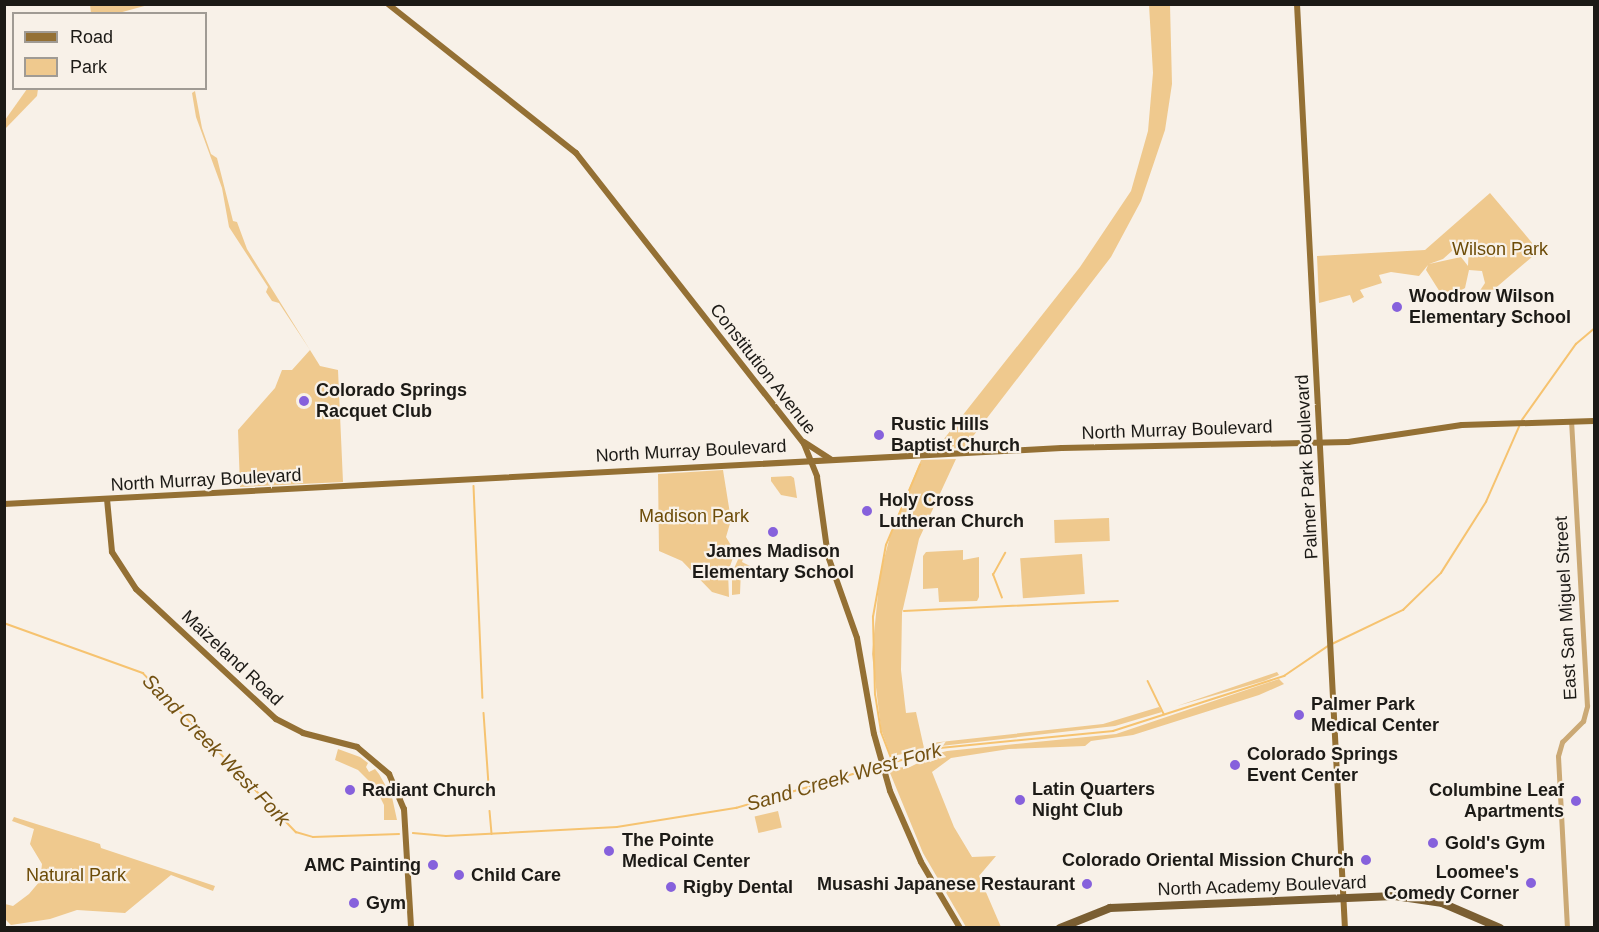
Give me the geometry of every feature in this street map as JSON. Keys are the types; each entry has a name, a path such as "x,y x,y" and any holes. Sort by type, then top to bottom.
{"highway":[{"name":"North Academy Boulevard","path":"1060,927 1110,908 1343,897 1426,899 1500,927"}],"main road":[{"name":"Constitution Avenue","path":"388,4 568,145 801,440 811,460 819,485 828,556 862,659 885,776 911,841 960,927"},
{"name":"Palmer Park Boulevard","path":"1298,4 1345,927"},
{"name":"North Murray Boulevard","path":"4,504 831,459 1208,442 1365,441 1440,428 1510,423 1594,421"},
{"path":"801,440 831,459"},
{"name":"Maizeland Road","path":"107,499 112,552 136,589 276,719 303,733 357,747 389,774 404,809 411,927"}],"street":[{"name":"East San Miguel Street","path":"1568,927 1558,756 1563,742 1583,721 1587,706 1571,422"}],"green space":[{"path":"90,4 148,5 122,12 91,12"},
{"path":"1149,5 1170,5 1172,84 1165,130 1141,201 1111,257 964,448 936,449 1080,267 1131,191 1148,131 1153,73"},
{"path":"26,90 38,90 37,96 5,129 5,120"},
{"name":"Colorado Springs Racquet Club","path":"195,91 202,128 211,154 217,158 233,221 237,222 247,249 320,366 338,370 343,482 240,487 238,430 275,388 282,370 292,370 310,350 279,303 272,301 266,292 268,287 229,227 222,188 196,117 192,93"},
{"name":"Wilson Park","path":"1490,193 1539,251 1485,297 1477,295 1485,283 1482,271 1469,270 1465,288 1445,300 1426,270 1428,265 1419,276 1391,272 1379,275 1382,283 1360,290 1364,297 1353,303 1350,295 1319,303 1317,256 1425,250","holes":["1462,242 1469,245 1468,266 1461,257 1429,264 1443,259"]},
{"path":"956,459 919,539 902,613 901,670 906,713 916,712 924,748 891,757 881,729 872,654 880,574 892,529 921,460"},
{"name":"Madison Park","path":"723,470 731,520 726,537 735,552 728,572 729,597 712,592 682,561 659,551 658,474"},
{"path":"791,476 794,478 797,498 781,495 771,481 771,477"},
{"path":"1109,518 1110,541 1055,543 1054,520"},
{"path":"963,550 963,560 979,557 979,597 977,601 939,602 938,588 923,589 923,556 926,552"},
{"path":"1082,554 1085,594 1023,598 1020,558"},
{"path":"740,555 744,556 742,562 758,570 756,575 741,569 740,594 732,595 732,573"},
{"path":"1277,672 1279,675 1264,681 1177,706"},
{"path":"1279,679 1284,684 1259,695 1133,735 1091,741 1085,746 1009,749 951,758 932,772 954,827 972,857 996,856 979,876 1001,927 966,927 923,853 888,768 910,767 928,758 930,762 937,759 935,754 947,751 1116,734"},
{"path":"1159,707 1162,712 1115,726 932,747 931,743 1103,724"},
{"path":"338,749 360,757 368,763 366,767 369,772 375,769 392,797 397,820 384,820 384,805 375,787 358,770 335,760"},
{"path":"778,811 782,828 758,833 755,816"},
{"name":"Natural Park","path":"14,817 100,844 101,848 215,886 213,891 171,875 125,913 77,910 50,919 11,925 5,919 5,904 13,906 29,894 40,881 42,864 30,844 34,829 12,821"}],"waterway":[{"name":"Sand Creek West Fork","path":"1522,420 1576,344 1594,329"},
{"name":"Sand Creek West Fork","path":"1332,644 1403,610 1441,573 1486,502 1519,427"},
{"path":"892,761 881,732 875,695 873,617 886,545 920,465"},
{"path":"474,486 483,698"},
{"path":"1002,598 993,575 1005,553"},
{"path":"904,611 1118,601"},
{"name":"Sand Creek West Fork","path":"4,623 143,673 296,832 313,837 399,834"},
{"name":"Sand Creek West Fork","path":"886,765 940,748 1113,731 1284,676 1328,646"},
{"path":"1148,681 1164,714"},
{"name":"Sand Creek West Fork","path":"484,713 489,784"},
{"name":"Sand Creek West Fork","path":"413,833 446,836 617,827 736,808 881,766"},
{"name":"Sand Creek West Fork","path":"490,811 492,834"}],"place":[{"name":"Woodrow Wilson Elementary School","path":"1397,307"},
{"name":"Colorado Springs Racquet Club","path":"304,401"},
{"name":"Rustic Hills Baptist Church","path":"879,435"},
{"name":"Holy Cross Lutheran Church","path":"867,511"},
{"name":"James Madison Elementary School","path":"773,532"},
{"name":"Palmer Park Medical Center","path":"1299,715"},
{"name":"Colorado Springs Event Center","path":"1235,765"},
{"name":"Radiant Church","path":"350,790"},
{"name":"Latin Quarters Night Club","path":"1020,800"},
{"name":"Columbine Leaf Apartments","path":"1576,801"},
{"name":"Gold's Gym","path":"1433,843"},
{"name":"The Pointe Medical Center","path":"609,851"},
{"name":"Colorado Oriental Mission Church","path":"1366,860"},
{"name":"AMC Painting","path":"433,865"},
{"name":"Child Care","path":"459,875"},
{"name":"Loomee's Comedy Corner","path":"1531,883"},
{"name":"Musashi Japanese Restaurant","path":"1087,884"},
{"name":"Rigby Dental","path":"671,887"},
{"name":"Gym","path":"354,903"}]}
